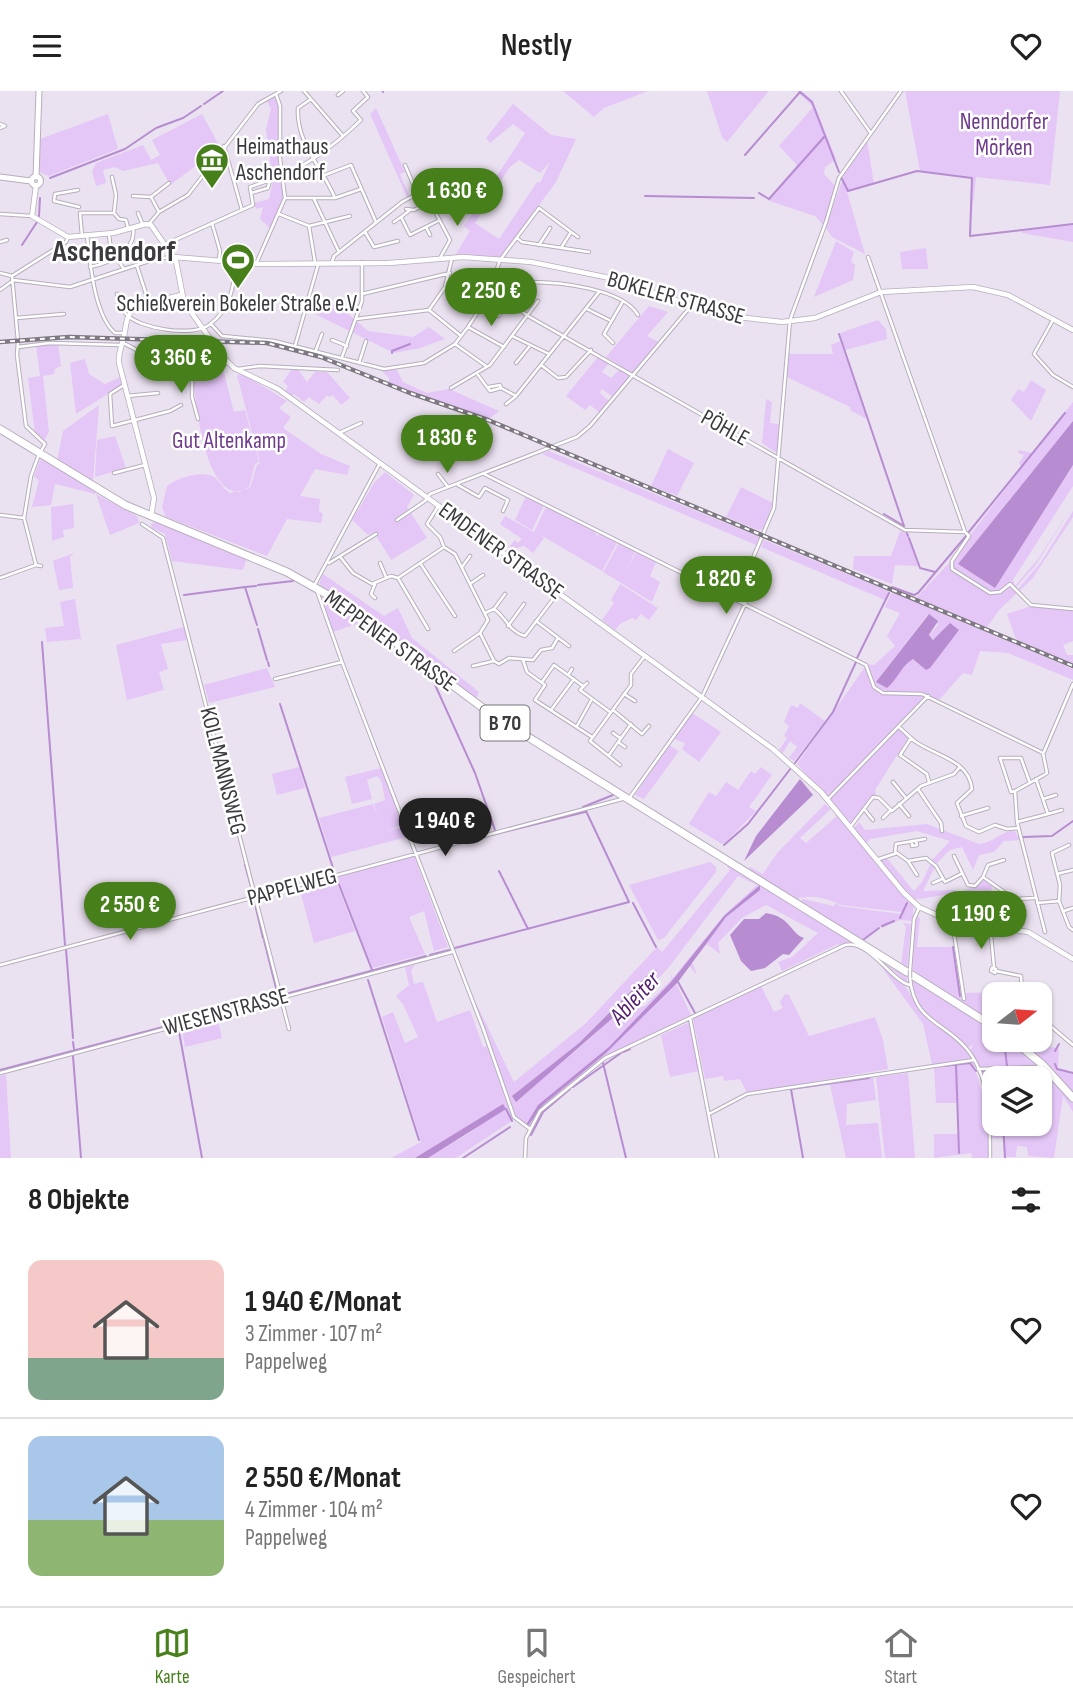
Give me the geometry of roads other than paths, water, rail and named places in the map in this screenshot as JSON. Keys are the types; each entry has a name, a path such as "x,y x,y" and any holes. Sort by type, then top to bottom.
{"main road":[{"path":"0,177 34,181 39,91"},
{"name":"MEPPENER STRASSE","path":"0,429 99,491 149,517 264,561 316,587 353,610 492,714 982,1019"},
{"path":"1028,1052 1073,1098"}],"street":[{"path":"0,215 32,216 68,237 108,234 146,224 159,212 188,195 257,104 281,91"},
{"path":"304,91 343,137"},
{"path":"338,95 343,91"},
{"path":"166,244 242,210 253,203 250,187 283,176 343,137 361,120 353,111 368,97 363,91"},
{"path":"841,91 870,132"},
{"path":"626,798 702,697 745,604 753,558 774,508 790,322 839,178 901,91"},
{"path":"256,264 285,198 281,106 276,94"},
{"path":"311,99 298,112 302,138 325,175 335,198"},
{"path":"224,146 242,210"},
{"path":"325,175 351,165 376,222"},
{"path":"405,165 417,193"},
{"path":"90,267 123,254 131,242 131,228 126,220 119,219 114,213 117,195 112,177"},
{"path":"251,193 268,188 270,180"},
{"path":"32,216 34,181"},
{"path":"134,196 151,197 169,183"},
{"path":"332,262 376,222 429,187"},
{"path":"285,198 335,198 361,189"},
{"path":"78,190 55,194 54,201 79,207"},
{"path":"394,222 408,210 442,196"},
{"path":"151,197 159,212"},
{"path":"314,198 339,253"},
{"path":"430,202 450,240 440,258"},
{"path":"211,324 222,336 262,339 384,369 411,367 430,360 455,344 491,289 500,260 539,208 578,237"},
{"path":"114,213 79,213 93,281 106,323 115,333 122,333"},
{"path":"138,213 166,244 174,257 181,281 181,295 135,307 128,316 122,333 119,363 154,498 149,517"},
{"path":"279,214 309,226 350,216"},
{"path":"401,217 410,235 440,220"},
{"path":"212,223 220,251 219,260"},
{"path":"295,347 308,309 316,262 309,226"},
{"path":"426,227 430,235"},
{"path":"539,244 550,228"},
{"path":"364,232 374,247 398,241"},
{"path":"561,248 571,232"},
{"path":"108,234 112,258 124,269"},
{"path":"0,290 66,242 68,237"},
{"path":"517,238 589,252"},
{"path":"0,242 7,240"},
{"path":"0,273 13,278 70,287 124,269 174,257"},
{"name":"BOKELER STRASSE","path":"174,257 256,264 362,263 440,258 500,260 589,274 732,317 790,322 821,316 881,292 982,288 1008,295 1073,330"},
{"path":"868,257 965,532 969,536 952,561 956,572 990,593 1000,592 1010,584 1031,605 1073,609"},
{"path":"356,319 429,310 440,296 450,274 452,258"},
{"path":"117,293 128,316 154,329 203,329 211,324 230,300 236,262"},
{"path":"342,359 362,294 362,263"},
{"path":"137,266 149,303"},
{"path":"362,294 450,274"},
{"path":"0,577 38,566 24,518 31,476 45,444 26,426 13,278"},
{"path":"498,316 532,281 599,292 622,303 638,315"},
{"name":"PÖHLE","path":"491,289 528,316 905,530 965,532"},
{"path":"506,404 566,337 599,292"},
{"name":"EMDENER STRASSE","path":"181,295 228,363 269,384 786,759 827,800 919,907"},
{"path":"451,388 488,367 538,301"},
{"path":"613,343 604,334 622,303"},
{"path":"397,520 427,497 448,487 578,436 691,305"},
{"path":"587,309 610,320"},
{"path":"429,310 461,336"},
{"path":"16,318 64,314"},
{"path":"1053,320 1034,354 1053,375 1073,387"},
{"path":"468,327 504,347"},
{"path":"316,352 321,334"},
{"path":"512,336 528,347 540,348 550,354"},
{"path":"332,340 347,346"},
{"path":"359,363 366,341"},
{"path":"18,347 50,343 121,344 150,358 192,367 228,363"},
{"path":"455,344 488,367"},
{"path":"516,363 528,347"},
{"path":"541,365 558,378 565,378 591,351"},
{"path":"210,367 216,352"},
{"path":"238,369 260,366 338,370"},
{"path":"192,367 192,397 198,419"},
{"path":"478,374 489,387 500,385 515,397"},
{"path":"124,385 110,394 112,426 170,411 181,404"},
{"path":"127,396 158,393"},
{"path":"338,433 361,423"},
{"path":"380,463 316,587 514,1117 530,1129"},
{"path":"114,473 145,465"},
{"path":"438,474 448,487"},
{"path":"484,474 866,665 877,690 928,696 1043,753"},
{"path":"457,484 479,497 485,488 508,501 503,511"},
{"path":"439,505 426,524 440,537 444,547 455,555 488,620 480,633 454,651"},
{"name":"B 70","path":"153,508 166,523"},
{"path":"0,515 24,518"},
{"name":"KOLLMANNSWEG","path":"142,524 163,538 289,1029"},
{"path":"328,562 333,563 376,534"},
{"path":"375,599 371,594 375,584 386,577 398,578 444,547"},
{"path":"462,567 470,556"},
{"path":"341,558 353,573 375,584"},
{"path":"380,563 386,577"},
{"path":"420,563 455,616"},
{"path":"470,584 483,575"},
{"path":"398,578 428,629"},
{"path":"494,610 508,626 523,636 558,592"},
{"path":"485,613 494,610 505,594"},
{"path":"508,626 524,604"},
{"path":"536,621 569,646"},
{"path":"480,633 498,664 509,658 533,660 543,648 552,648 558,638"},
{"path":"620,765 590,741 631,685 631,674 645,655"},
{"path":"523,660 527,672 545,685 535,700 592,737"},
{"path":"472,666 494,661"},
{"path":"275,679 342,662"},
{"path":"542,682 555,665 585,684 580,690 642,734 649,726"},
{"path":"568,675 572,669"},
{"path":"551,710 574,679"},
{"path":"1013,792 1047,773 1043,753 1073,684"},
{"path":"624,694 635,701"},
{"path":"827,800 928,696"},
{"path":"576,726 592,699"},
{"path":"608,755 631,724"},
{"path":"899,727 911,738 955,762 967,775 972,787 957,801 966,826 976,831 995,825 1007,829 1017,828"},
{"path":"613,733 625,747"},
{"path":"911,738 900,755 927,774 929,782"},
{"path":"1030,783 1021,758 1000,758 1013,792 1019,837 1045,932"},
{"path":"883,818 918,789 929,782 954,774 958,768"},
{"path":"1036,779 1048,814"},
{"path":"892,782 906,798"},
{"path":"918,789 941,823 942,831"},
{"path":"1043,799 1056,795"},
{"path":"850,827 876,796 890,811"},
{"name":"PAPPELWEG","path":"0,965 626,798"},
{"path":"899,804 909,816"},
{"path":"961,816 988,808"},
{"path":"865,810 873,820"},
{"path":"1017,822 1062,810"},
{"path":"895,854 896,844 925,839"},
{"path":"1069,845 1052,853 1059,901 1069,927 1073,930"},
{"path":"877,860 895,854 908,861 917,875"},
{"path":"954,856 965,882 972,886 983,877 988,865 1004,860"},
{"path":"908,861 926,858 933,863 945,882 961,874"},
{"path":"1057,874 1073,870"},
{"path":"983,877 1014,899 1035,898"},
{"path":"933,883 942,879"},
{"path":"1037,903 1059,901"},
{"path":"990,1158 990,1113 974,1060 960,1041 923,1013 910,985 914,919 919,907 952,920 1033,934 1073,959"},
{"path":"1064,911 1073,908"},
{"path":"952,920 964,999"},
{"path":"991,927 995,969 1021,976 1021,982"},
{"path":"525,1158 530,1129 540,1111 606,1058 849,944 886,965 902,983 910,985"},
{"name":"WIESENSTRASSE","path":"0,1073 452,952"},
{"path":"691,1018 717,1158"},
{"path":"1052,1027 1073,1045"},
{"path":"709,1114 747,1094 974,1060"},
{"path":"978,1069 982,1069"}],"waterway":[{"path":"204,104 223,91"},
{"path":"745,155 800,92 812,102 839,172"},
{"path":"50,178 125,149 156,128 183,118 201,106"},
{"path":"759,193 769,199 825,136"},
{"path":"841,177 848,191 917,171 972,178 970,236 1073,224"},
{"path":"645,196 754,198"},
{"path":"39,216 40,198"},
{"path":"22,245 37,222"},
{"path":"839,334 904,526"},
{"path":"392,351 410,344"},
{"path":"968,533 1065,413"},
{"path":"884,514 904,526"},
{"path":"892,587 914,595 918,593 966,536"},
{"path":"909,538 920,568 935,572"},
{"path":"258,585 293,581"},
{"path":"256,586 245,587 257,625"},
{"path":"184,595 245,587"},
{"path":"857,658 889,593"},
{"path":"258,629 267,660"},
{"path":"42,642 65,945"},
{"path":"268,662 269,666"},
{"path":"795,763 833,712 856,662"},
{"path":"431,676 475,773 495,830"},
{"path":"280,704 335,874"},
{"path":"213,737 245,862"},
{"path":"724,845 748,824 791,768"},
{"path":"583,807 613,795"},
{"path":"455,948 629,902 586,811"},
{"path":"492,835 585,812"},
{"path":"1023,837 1052,836 1073,821"},
{"path":"245,865 253,894"},
{"path":"499,871 528,929"},
{"path":"336,877 372,970"},
{"path":"254,900 263,938"},
{"path":"633,903 656,947"},
{"path":"900,918 907,903"},
{"path":"882,926 894,921"},
{"path":"863,940 879,928"},
{"path":"264,940 277,992"},
{"path":"953,947 960,996"},
{"path":"66,949 73,1038"},
{"path":"430,955 449,950"},
{"path":"282,995 426,956"},
{"path":"368,980 419,1140"},
{"path":"678,982 695,1013"},
{"path":"182,1021 278,996"},
{"path":"0,1070 178,1023"},
{"path":"178,1026 202,1158"},
{"path":"73,1042 74,1049"},
{"path":"1055,1051 1059,1044"},
{"path":"623,1052 630,1049"},
{"path":"1005,1052 1007,1066"},
{"path":"573,1087 621,1053"},
{"path":"73,1056 81,1158"},
{"path":"603,1063 626,1158"},
{"path":"943,1066 970,1063 976,1071"},
{"path":"956,1064 959,1153"},
{"path":"1055,1064 1057,1069 1073,1073"},
{"path":"803,1158 791,1089 869,1078"},
{"path":"531,1135 543,1112 570,1089"},
{"path":"506,1109 512,1121"},
{"path":"463,1158 510,1127"},
{"path":"1004,1136 1005,1158"}],"railway":[{"path":"0,342 69,337 267,343 321,357 410,393 488,420 1073,666"}],"place":[{"name":"Heimathaus Aschendorf","path":"212,190"},
{"name":"Schießverein Bokeler Straße e.V.","path":"238,290"}],"district":[{"name":"Aschendorf","path":"114,252"}],"park label":[{"name":"Nenndorfer Mörken","path":"1004,135"},
{"name":"Gut Altenkamp","path":"229,441"}],"water label":[{"name":"Ableiter","path":"635,998"}]}
